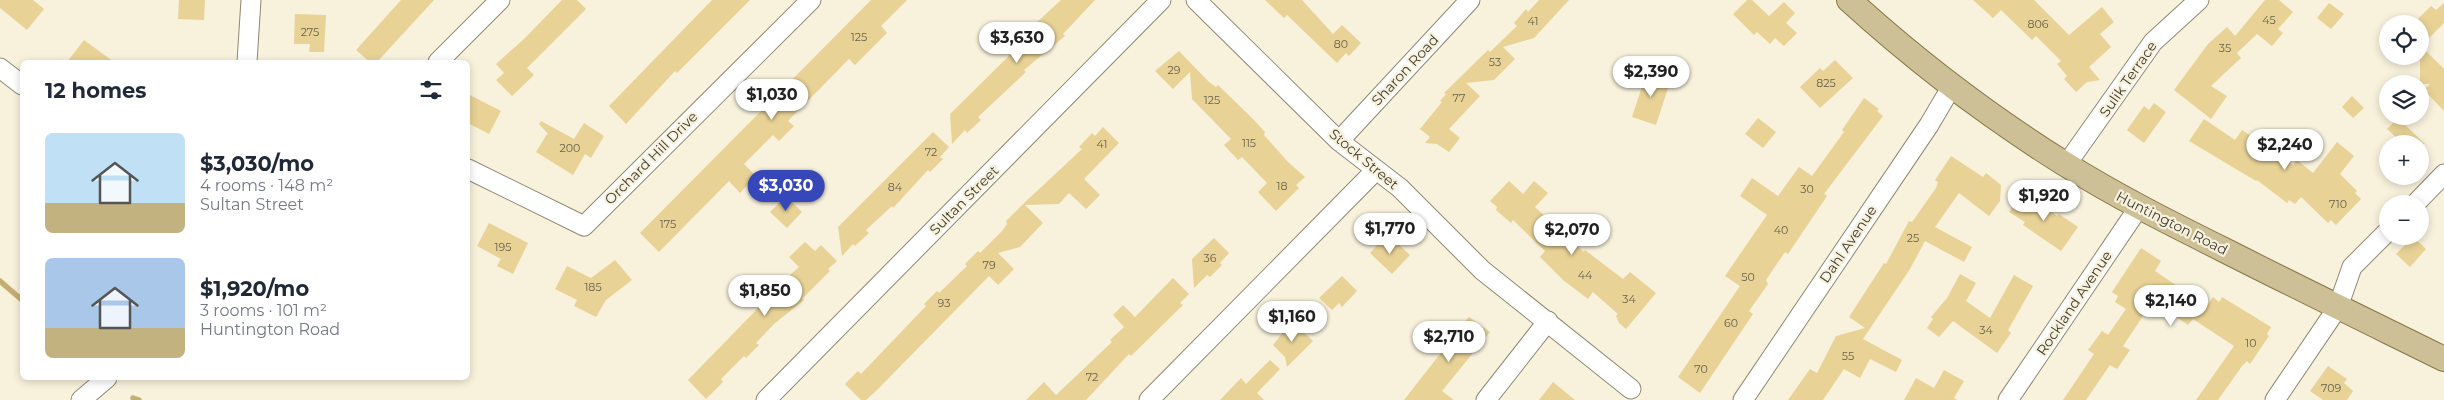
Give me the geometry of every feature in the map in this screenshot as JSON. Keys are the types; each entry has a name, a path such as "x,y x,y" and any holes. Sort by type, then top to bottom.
{"main road":[{"name":"Huntington Road","path":"1849,0 1900,45 1952,86 2011,129 2066,165 2138,207 2444,358"}],"street":[{"path":"247,60 251,0"},
{"path":"440,60 500,0"},
{"name":"Orchard Hill Drive","path":"470,170 584,226 811,0"},
{"name":"Sultan Street","path":"766,400 1161,0"},
{"name":"Stock Street","path":"1196,0 1339,141 1400,188 1482,270 1632,389"},
{"name":"Sharon Road","path":"1339,141 1470,0"},
{"name":"Sulik Terrace","path":"2066,165 2153,42 2199,0"},
{"path":"0,68 20,83"},
{"name":"Dahl Avenue","path":"1743,400 1929,125 1952,86"},
{"path":"1149,400 1376,170"},
{"path":"2424,195 2444,174"},
{"name":"Rockland Avenue","path":"2008,400 2138,207"},
{"path":"2275,400 2338,307 2352,267 2379,241"},
{"path":"1486,400 1548,321"},
{"path":"81,400 105,380"}],"building":[{"path":"0,0 33,0 44,9 27,30 0,8"},
{"path":"179,0 205,0 204,20 178,19"},
{"path":"401,0 434,0 379,60 368,60 356,50"},
{"path":"562,0 577,0 586,9 527,68 534,75 512,96 496,80 504,73 496,64 524,39"},
{"path":"712,0 750,0 677,73 675,71 626,124 609,106"},
{"path":"871,0 907,0 881,26 887,33 855,65 849,59 788,121 794,126 779,141 773,135 744,164 756,176 740,193 729,181 659,252 640,233"},
{"path":"1061,0 1095,0 1063,34 1065,36 1024,70 1026,72 978,117 981,120 967,133 965,130 952,144 950,114 1024,41 1023,35"},
{"path":"1265,0 1302,0 1333,34 1342,25 1361,43 1349,56 1346,53 1337,63 1287,15 1284,18"},
{"path":"1539,0 1569,0 1534,38 1503,47 1515,59 1494,80 1466,83 1480,96 1449,129 1460,138 1449,152 1437,144 1425,143 1430,137 1420,129 1442,102 1440,101 1446,94 1444,93 1488,50 1490,52 1517,26 1514,23 1526,9 1528,12"},
{"path":"1747,0 1752,0 1769,16 1784,2 1795,13 1786,23 1797,33 1784,46 1775,38 1770,44 1757,32 1754,35 1733,14"},
{"path":"1973,0 2034,0 2069,35 2102,7 2114,22 2100,34 2111,47 2089,67 2100,80 2087,82 2076,92 2064,79 2067,76 2057,64 2061,61 2036,36 2032,40 2001,10 1993,18"},
{"path":"2265,0 2279,0 2293,12 2278,29 2283,33 2272,46 2257,34 2237,53 2241,58 2211,86 2227,96 2211,119 2174,90 2208,44 2227,27 2235,36"},
{"path":"2329,3 2344,14 2331,29 2317,18"},
{"path":"2444,3 2444,23 2429,38 2429,15 2422,15 2431,6 2436,10"},
{"path":"295,14 326,15 324,52 309,52 310,44 294,44"},
{"path":"84,40 111,60 69,60"},
{"path":"1179,51 1209,82 1216,87 1218,85 1253,119 1265,132 1264,135 1288,162 1305,177 1296,185 1299,188 1276,211 1258,192 1267,183 1242,157 1238,160 1224,145 1231,139 1192,99 1190,72 1173,89 1155,71"},
{"path":"2429,54 2444,69 2444,111 2429,95 2429,75 2420,75 2420,65 2429,65"},
{"path":"1835,60 1853,78 1820,108 1800,87 1820,68 1823,71"},
{"path":"1647,71 1671,79 1656,125 1632,117"},
{"path":"470,95 501,111 489,134 470,124"},
{"path":"2352,96 2364,108 2353,118 2342,107"},
{"path":"1864,98 1879,109 1877,111 1883,116 1824,194 1827,196 1788,254 1785,252 1766,280 1768,284 1749,311 1753,314 1700,393 1678,377 1740,286 1725,276 1767,215 1740,196 1752,178 1778,196 1799,167 1812,176 1844,132 1842,130"},
{"path":"2154,103 2166,112 2144,143 2127,130 2144,106 2149,110"},
{"path":"1758,118 1776,132 1763,148 1745,134"},
{"path":"2204,119 2235,140 2242,130 2293,165 2297,160 2313,173 2337,142 2354,156 2340,174 2357,191 2355,193 2361,199 2336,225 2331,220 2328,223 2301,197 2295,204 2289,200 2287,203 2257,180 2189,141"},
{"path":"541,121 574,139 584,123 604,136 591,158 585,154 573,175 536,152 547,134 549,135 539,124"},
{"path":"2391,125 2405,125 2416,135 2393,135 2387,129"},
{"path":"1103,127 1119,143 1084,179 1100,195 1086,209 1069,193 1059,204 1025,205 1043,223 1020,247 998,253 1014,269 998,285 989,276 876,391 866,400 861,400 845,384 858,371 861,374 926,306 924,304 937,291 939,293 967,266 965,264 978,251 980,253 1002,231 1007,224 1006,221 1082,149 1079,147 1092,133 1095,136"},
{"path":"933,132 949,147 940,157 943,159 930,172 928,170 893,208 892,206 866,230 869,233 855,246 853,244 842,256 838,227"},
{"path":"1951,156 1983,177 1986,173 2001,185 2000,201 1989,216 1959,193 1935,227 1972,247 1964,262 1925,241 1910,269 1863,339 1902,360 1896,372 1870,359 1860,378 1844,369 1823,400 1788,400 1810,369 1817,373 1836,336 1865,328 1849,317 1884,263 1886,264 1909,221 1912,222 1936,188 1938,182 1935,180"},
{"path":"1509,181 1523,194 1534,181 1548,193 1535,207 1584,252 1585,250 1623,279 1630,272 1656,293 1626,329 1619,323 1616,316 1618,314 1593,292 1588,299 1563,280 1540,257 1545,251 1513,220 1511,223 1496,210 1497,207 1490,201"},
{"path":"2022,193 2078,227 2061,251 2023,225 2025,222 2009,212"},
{"path":"786,196 802,212 787,228 770,212"},
{"path":"489,223 528,243 513,274 497,266 501,259 477,246"},
{"path":"1385,237 1394,245 1397,243 1410,255 1392,274 1370,253"},
{"path":"1214,238 1229,253 1220,263 1222,265 1210,277 1207,275 1194,288 1192,259"},
{"path":"805,242 815,251 821,245 837,261 828,269 830,271 802,299 804,300 774,324 756,343 759,345 746,358 744,356 721,379 723,382 706,399 688,380 763,303 761,301 799,267 789,257"},
{"path":"2405,245 2422,245 2426,249 2410,267 2396,254"},
{"path":"2141,248 2161,261 2155,271 2207,306 2213,297 2219,302 2222,297 2271,327 2267,334 2269,336 2250,364 2247,361 2242,366 2218,400 2196,400 2234,346 2193,319 2188,325 2153,301 2123,346 2130,350 2117,369 2110,365 2086,400 2063,400 2094,354 2088,350 2102,331 2108,335 2126,309 2115,302 2118,296 2112,292"},
{"path":"615,260 632,280 606,300 596,317 574,306 577,300 555,289 567,266 591,278"},
{"path":"1960,274 1976,283 1966,301 1990,318 2014,275 2033,286 2008,330 2011,333 1997,353 1953,321 1939,337 1927,328 1933,319 1931,317 1947,298"},
{"path":"1342,276 1357,291 1342,307 1339,303 1332,310 1319,298"},
{"path":"1173,278 1189,294 1180,303 1183,305 1131,356 1129,354 1086,400 1026,400 1044,382 1056,395 1112,342 1110,340 1124,327 1113,315 1123,305 1135,317"},
{"path":"1469,317 1490,332 1442,391 1454,400 1404,400"},
{"path":"1292,321 1313,341 1287,367 1285,357 1273,345"},
{"path":"1270,360 1280,369 1257,393 1264,400 1220,400 1241,378 1246,384"},
{"path":"2328,366 2347,379 2344,383 2353,391 2347,400 2323,400 2310,391"},
{"path":"1944,370 1964,381 1954,398 1957,400 1904,400 1916,378 1934,388"},
{"path":"1553,382 1575,400 1539,400"}],"waterway":[{"path":"0,281 20,298"},
{"path":"133,398 139,400"}]}
